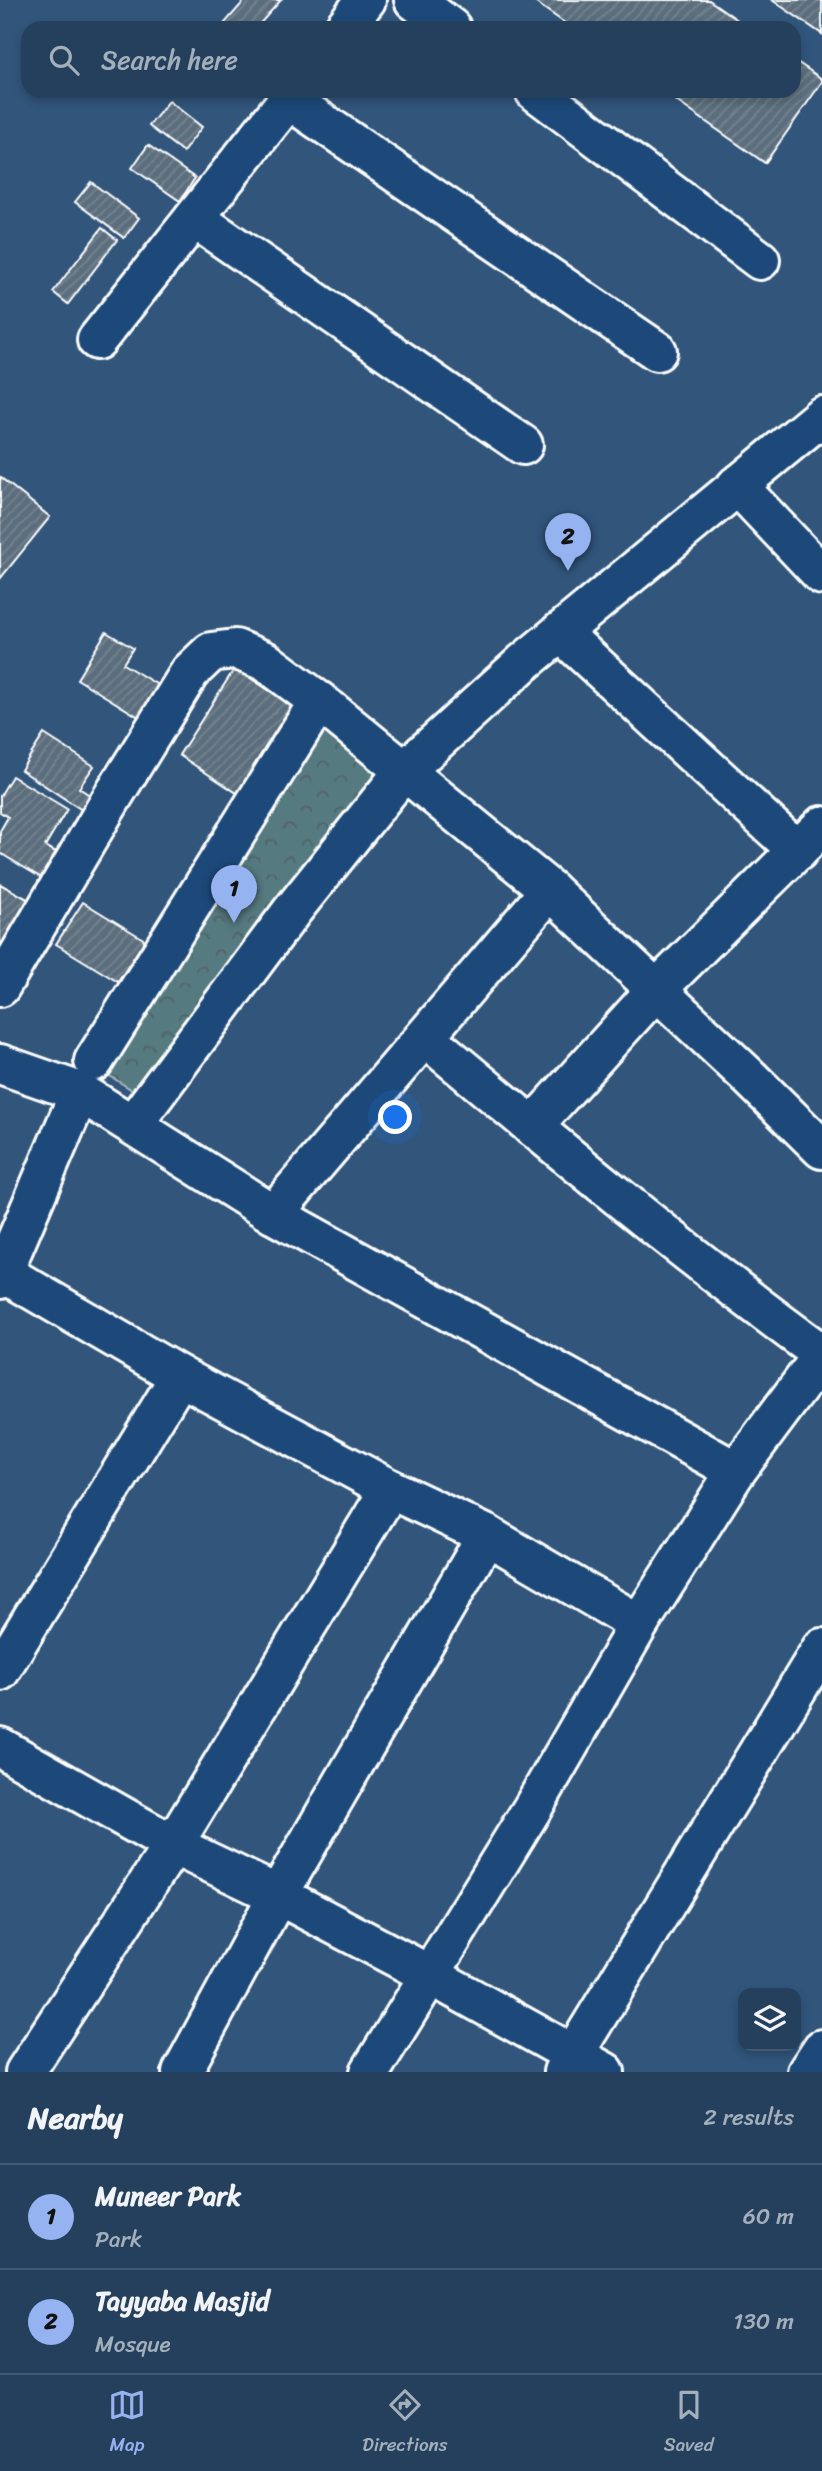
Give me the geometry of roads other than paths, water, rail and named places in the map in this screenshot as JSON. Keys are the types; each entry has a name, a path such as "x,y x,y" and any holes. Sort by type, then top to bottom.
{"street":[{"path":"350,21 366,0"},
{"path":"414,0 442,21"},
{"path":"97,340 290,98"},
{"path":"296,98 657,352"},
{"path":"544,98 760,260"},
{"path":"194,218 523,445"},
{"path":"133,1124 292,911 404,771 560,632 822,416"},
{"path":"737,485 822,575"},
{"path":"532,1127 656,990 810,839 560,632"},
{"path":"6,963 190,672 211,652 235,649 265,661 319,701 550,890 822,1149"},
{"path":"319,701 87,1077 1,1274 180,1376 390,1489 487,1535 639,1624"},
{"path":"273,1214 550,890"},
{"path":"370,2072 532,1809 639,1624 736,1471 822,1355 725,1283 425,1037"},
{"path":"0,1064 87,1077 133,1124 273,1214 736,1471"},
{"path":"0,1671 180,1376"},
{"path":"25,2072 173,1845 390,1489"},
{"path":"181,2072 278,1895 487,1535"},
{"path":"0,1747 173,1845 278,1895 428,1974 580,2067 822,1648"},
{"path":"807,2072 822,2049"}],"place":[{"name":"Tayyaba Masjid","path":"568,571"},
{"name":"Muneer Park","path":"234,923"}]}
